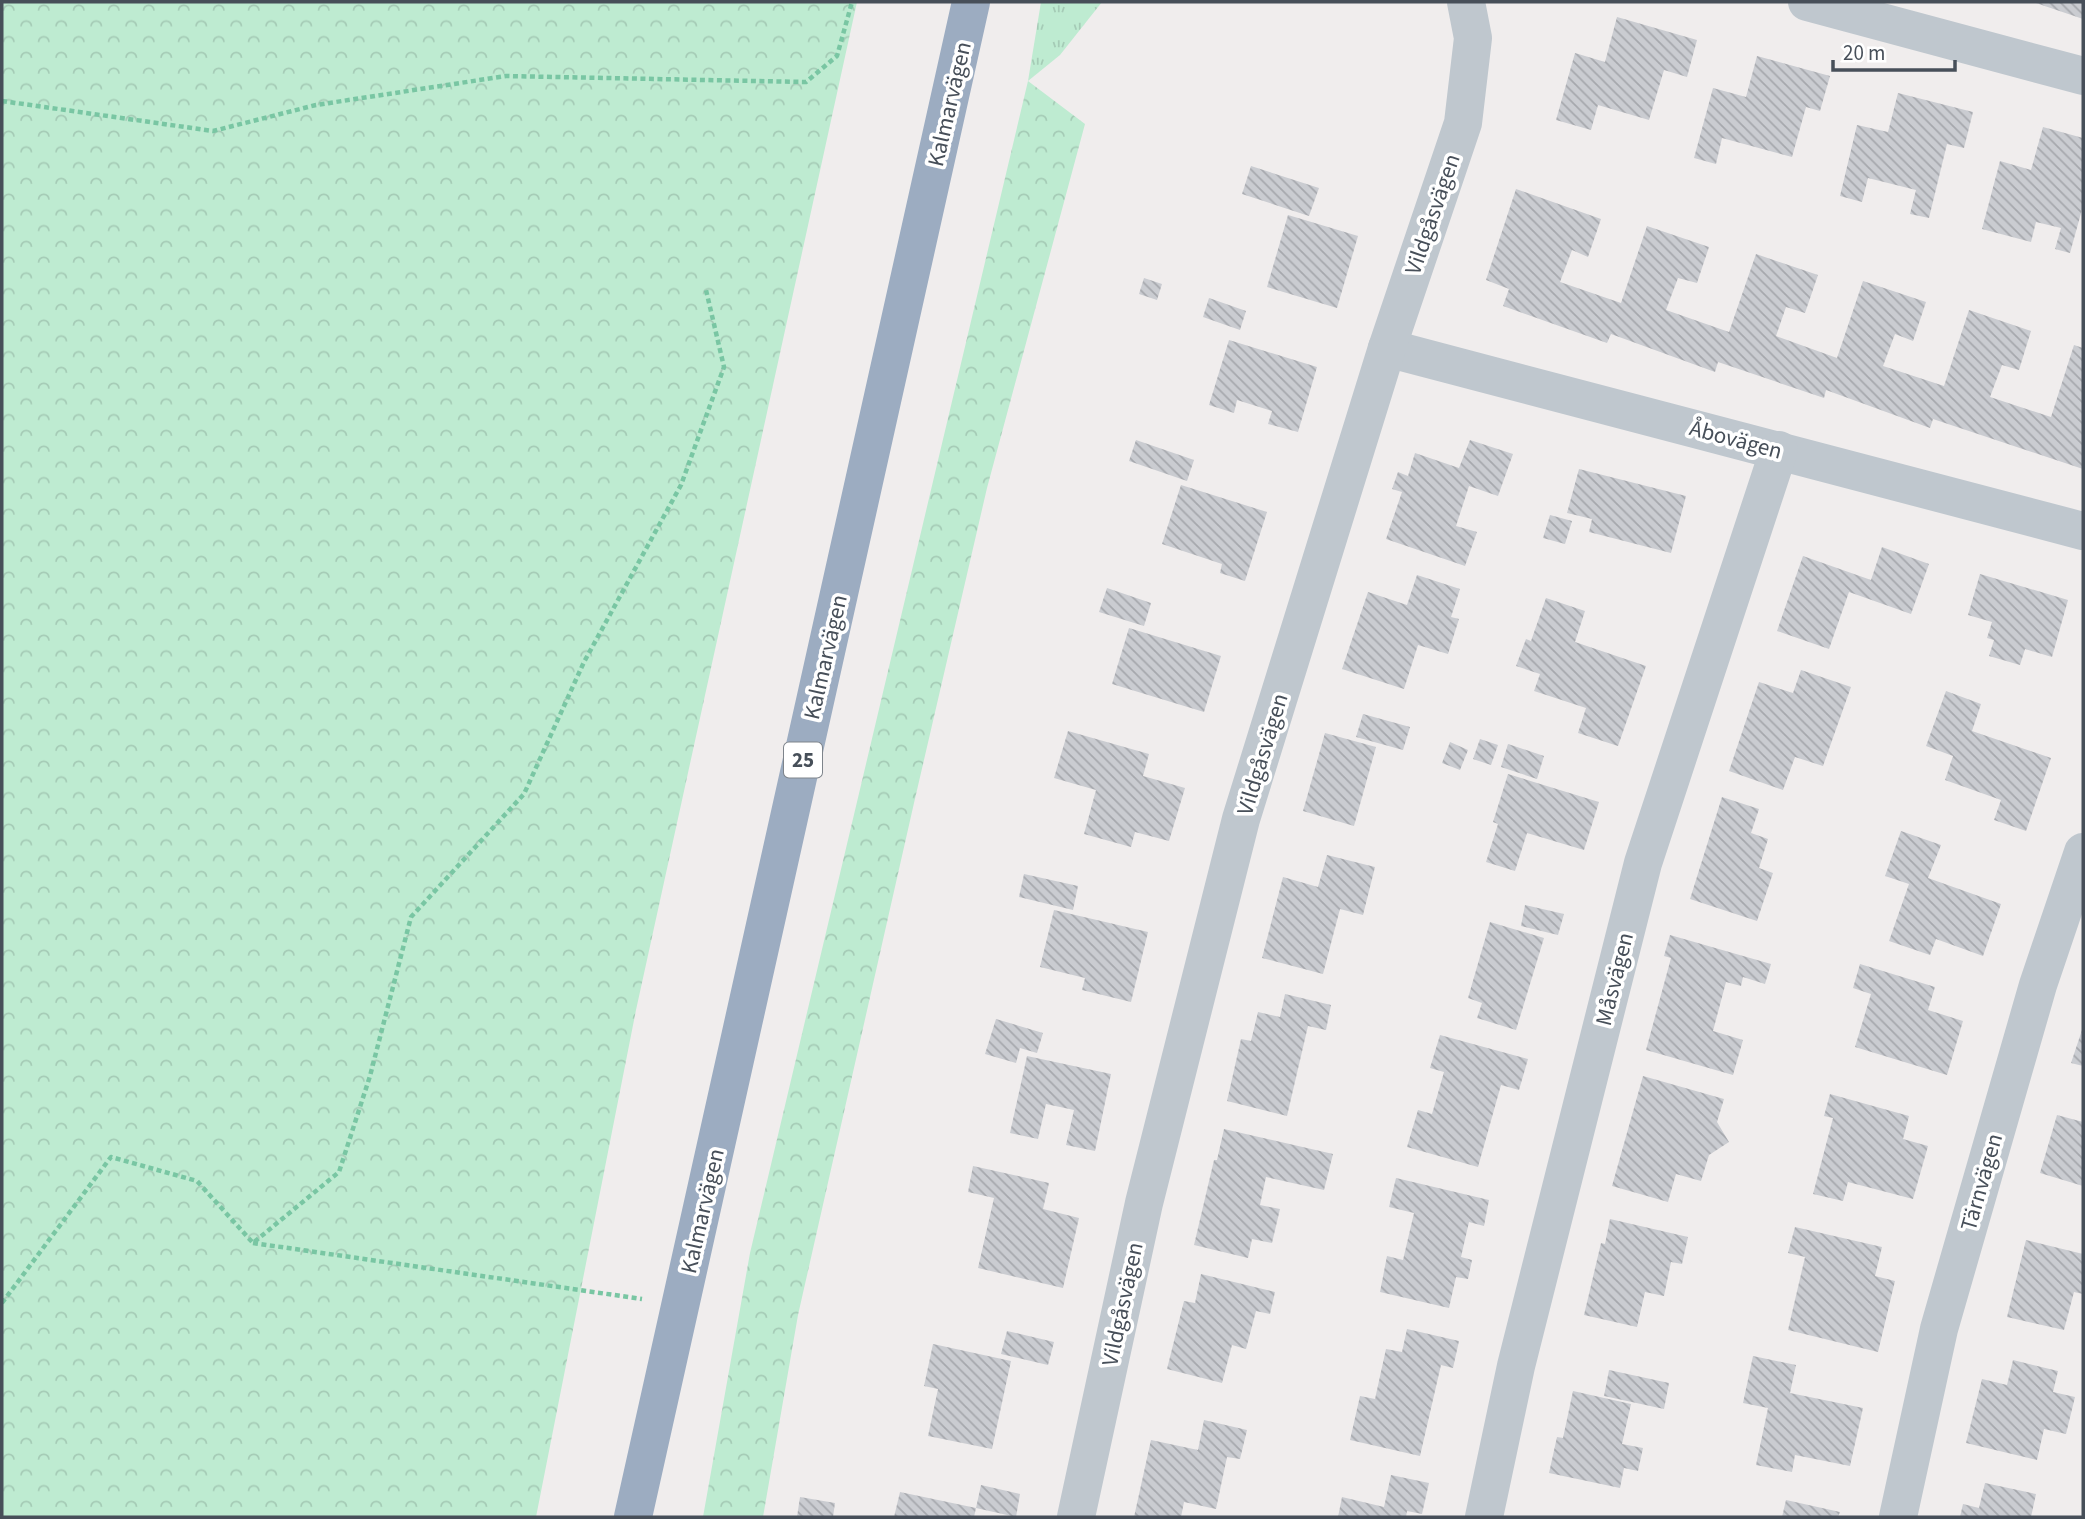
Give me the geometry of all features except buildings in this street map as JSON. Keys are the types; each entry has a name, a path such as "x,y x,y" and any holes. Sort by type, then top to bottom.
{"highway":[{"name":"Kalmarvägen","path":"633,1517 971,2"}],"street":[{"name":"Vildgåsvägen","path":"1076,1517 1144,1203 1241,819 1387,348 1463,123 1473,38 1466,2"},
{"path":"1807,2 1912,15 2083,76"},
{"name":"Åbovägen","path":"1387,348 2083,531"},
{"name":"Måsvägen","path":"1484,1517 1516,1366 1643,863 1779,450"},
{"name":"Tärnvägen","path":"1898,1517 1939,1329 2038,985 2083,852"}],"path":[{"path":"2,101 213,131 316,105 506,76 806,82 837,55 852,2"},
{"path":"253,1242 339,1172 370,1076 411,917 524,794 584,662 681,485 724,367 706,290"},
{"path":"2,1303 111,1157 197,1181 253,1242 681,1305"}],"green space":[{"path":"2,2 857,2 636,1010 536,1517 2,1517"},
{"path":"1041,2 1102,2 1060,55 1028,81"},
{"path":"1028,81 1085,124 987,488 914,803 798,1315 763,1517 703,1517 750,1253"}]}
